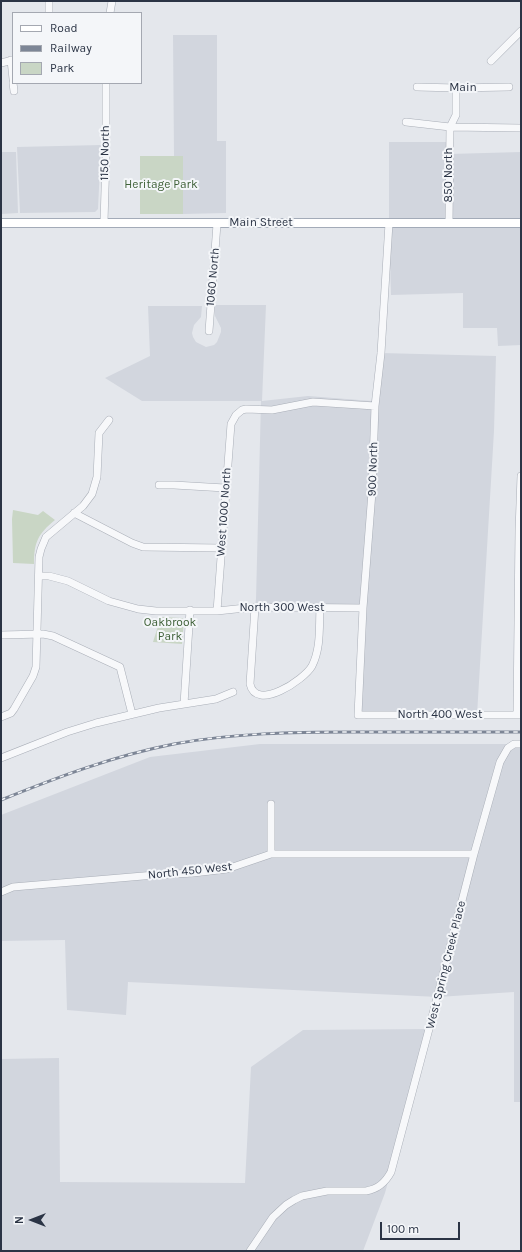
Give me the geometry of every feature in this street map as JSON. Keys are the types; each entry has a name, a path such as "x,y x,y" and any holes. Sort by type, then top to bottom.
{"main road":[{"name":"Main Street","path":"1,223 521,223"}],"street":[{"path":"49,1 49,12"},
{"path":"110,12 112,1"},
{"path":"491,61 521,31"},
{"path":"1,63 12,60"},
{"name":"1150 North","path":"104,222 106,84"},
{"name":"Main","path":"417,87 509,87"},
{"name":"850 North","path":"449,222 450,127 456,115 456,88"},
{"path":"406,122 450,127 520,128"},
{"name":"900 North","path":"358,715 363,608 389,223"},
{"name":"1060 North","path":"209,331 217,224"},
{"name":"West 1000 North","path":"217,611 225,488 231,424 236,415 242,410 272,410 307,402 376,406"},
{"path":"1,717 11,713 14,709 33,676 37,660 36,634 41,549 46,538 83,506 92,494 97,477 99,434 109,420"},
{"path":"519,715 521,476"},
{"path":"159,485 225,488"},
{"path":"74,513 132,543 143,547 221,548"},
{"name":"North 300 West","path":"39,576 49,576 68,581 125,607 156,611 217,611 255,607 363,608"},
{"path":"255,607 250,684 252,690 262,695 274,694 303,676 311,668 318,652 320,608"},
{"path":"184,704 190,610"},
{"path":"1,635 36,634 53,636 120,667 132,714"},
{"path":"1,758 78,728 159,708 216,699 233,692"},
{"name":"North 400 West","path":"358,715 519,715"},
{"name":"West Spring Creek Place","path":"250,1251 273,1217 294,1200 318,1192 366,1191 379,1186 388,1178 391,1172 474,854 500,762 508,748 517,744"},
{"path":"271,804 271,854"},
{"name":"North 450 West","path":"1,892 12,887 227,869 271,854 474,854"}],"shaded area":[{"path":"173,35 217,35 217,141 226,141 226,213 183,214 183,157 174,156"},
{"path":"389,142 450,142 450,154 521,152 521,345 498,346 497,328 463,328 463,293 391,295"},
{"path":"101,145 98,209 95,212 20,213 17,147"},
{"path":"1,152 16,152 18,213 1,214"},
{"path":"215,305 266,305 262,401 308,396 372,401 381,353 496,356 494,431 477,715 358,715 363,609 255,607 261,401 142,401 105,378 150,356 148,306 202,306 201,317 194,325 192,333 196,342 206,347 214,345 217,342 221,332 221,328 215,316"},
{"path":"260,744 521,744 521,1102 514,1102 514,992 438,997 128,982 126,1015 67,1010 65,940 1,941 1,815 150,757"},
{"path":"429,1029 385,1193 363,1251 1,1251 1,1059 59,1058 60,1182 245,1183 251,1067 303,1030"}],"green space":[{"name":"Heritage Park","path":"140,156 183,156 183,214 140,214"},
{"path":"13,510 38,515 43,511 55,520 38,539 35,550 34,564 13,563"},
{"name":"Oakbrook Park","path":"161,617 182,618 184,620 182,644 153,642"}],"railway":[{"path":"1,800 65,775 107,761 151,749 196,740 241,735 286,733 521,732"}]}
